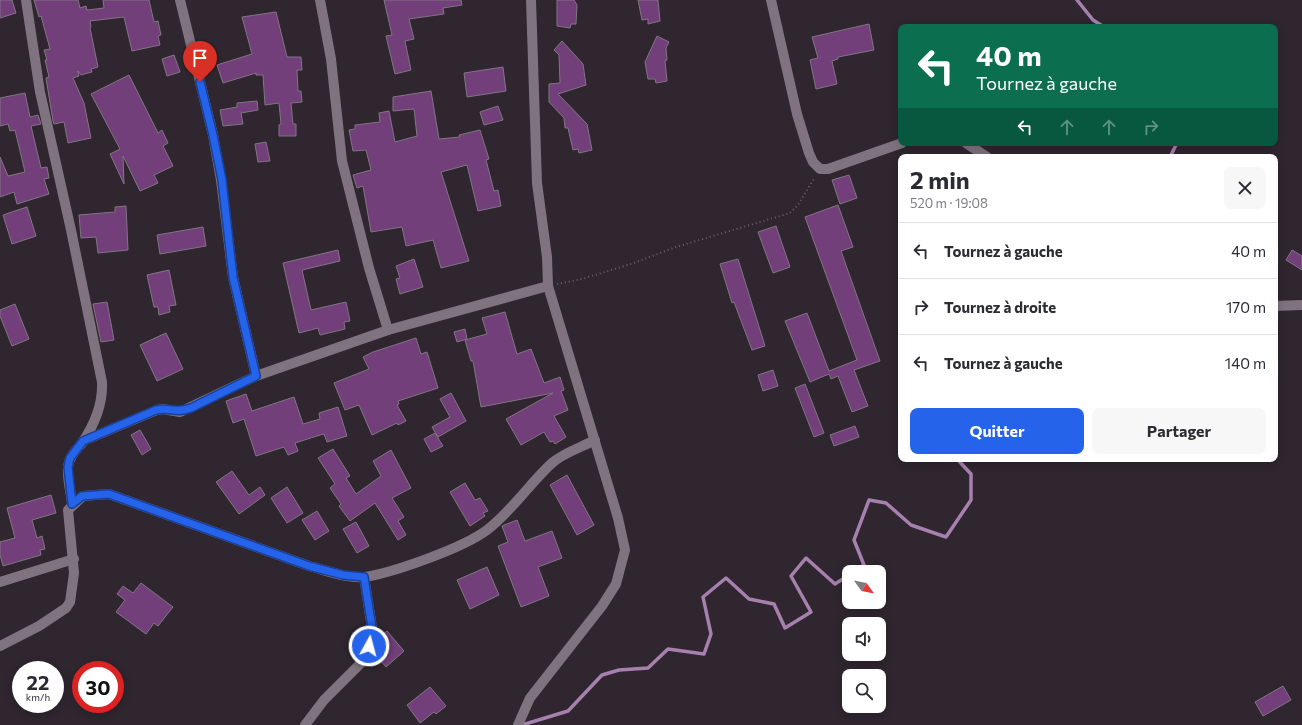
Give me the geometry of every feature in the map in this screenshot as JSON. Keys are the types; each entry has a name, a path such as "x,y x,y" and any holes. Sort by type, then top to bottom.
{"street":[{"path":"26,0 40,92 71,230 102,382 102,398 97,415 83,441 70,458 68,467 72,504"},
{"path":"180,0 213,135 222,180 233,277 256,376"},
{"path":"320,0 331,59 342,162 369,268 388,330"},
{"path":"518,725 530,698 602,606 616,584 624,550 618,518 548,286 547,257 537,183 531,0"},
{"path":"771,0 797,114 813,162 820,169 828,169 898,144"},
{"path":"970,146 982,154"},
{"path":"83,441 156,410 163,409 180,412 191,408 256,376 388,330 548,286"},
{"path":"1278,306 1302,305"},
{"path":"0,646 38,626 66,608 70,602 74,584 74,558 68,510 72,504 82,496 109,494 309,566 343,575 364,577 413,564 464,543 481,534 519,500 554,462 595,440"},
{"path":"0,582 74,558"},
{"path":"304,725 324,700 366,658 373,634 364,577"}],"path":[{"path":"548,286 582,279 634,263 676,247 790,213 798,205 820,169"}],"building":[{"path":"0,0 12,0 16,13 0,18"},
{"path":"34,0 78,0 80,8 86,6 87,10 104,8 103,0 149,0 154,22 158,21 161,35 158,36 160,45 132,51 124,17 90,21 98,67 91,69 92,72 81,75 78,71 79,76 73,78 84,103 91,138 68,143 64,122 54,124 46,78 49,77 44,50 50,49 41,16 39,17"},
{"path":"384,0 461,0 462,5 443,8 444,14 409,19 414,39 405,41 411,70 395,74 386,36 392,35"},
{"path":"557,0 574,0 577,5 576,24 571,24 570,28 557,26"},
{"path":"638,0 658,0 660,21 648,24 648,19 642,20"},
{"path":"276,12 287,57 301,57 302,70 297,70 298,91 301,91 302,102 291,103 293,124 296,124 296,136 279,136 279,125 281,124 279,103 265,105 263,75 256,75 256,73 223,83 217,65 252,54 242,17"},
{"path":"869,24 874,50 838,57 838,59 832,61 837,84 816,89 810,60 818,58 812,37"},
{"path":"657,36 669,42 666,48 667,60 665,61 667,81 656,83 655,79 648,79 645,62"},
{"path":"562,41 583,64 586,85 558,94 587,124 592,150 579,153 578,149 573,150 568,128 565,128 564,118 549,102 549,84 560,83 559,55 554,50"},
{"path":"174,55 180,72 167,76 162,59"},
{"path":"503,67 506,91 467,97 464,73"},
{"path":"129,75 158,133 162,130 168,143 163,146 173,166 154,175 158,183 140,191 123,156 124,184 110,154 120,149 91,94"},
{"path":"431,91 439,139 460,137 459,135 480,130 489,159 486,160 494,191 498,190 501,206 478,211 467,165 441,172 469,261 441,268 433,240 406,246 402,227 371,232 363,186 357,188 353,175 371,170 366,150 353,151 349,130 355,129 355,125 380,122 379,113 389,111 395,142 417,136 414,109 393,111 393,97"},
{"path":"25,93 30,117 38,115 41,124 31,126 41,168 47,167 49,178 44,179 49,194 17,204 14,192 0,197 0,157 8,176 25,172 15,130 10,131 8,124 0,126 0,98"},
{"path":"257,101 258,110 241,113 243,124 223,126 220,110 237,107 237,103"},
{"path":"498,106 503,120 484,125 480,112"},
{"path":"266,142 270,161 258,162 255,144"},
{"path":"849,175 857,198 840,204 832,180"},
{"path":"838,205 853,247 841,251 880,361 854,370 868,406 852,412 838,376 831,379 829,374 810,382 785,321 807,313 829,371 857,360 805,217"},
{"path":"126,206 128,250 98,253 96,237 81,238 79,215 115,212 115,207"},
{"path":"27,207 36,236 12,244 3,215"},
{"path":"776,226 790,267 773,273 758,232"},
{"path":"203,227 206,246 160,254 157,235"},
{"path":"338,250 340,261 302,270 311,310 346,302 350,321 344,322 345,329 320,335 318,328 299,333 283,263"},
{"path":"1292,250 1302,256 1302,270 1286,260"},
{"path":"414,259 423,287 400,294 396,279 400,278 396,266"},
{"path":"738,259 765,346 752,350 734,302 732,303 720,264"},
{"path":"169,270 176,305 169,306 170,312 159,315 158,307 154,307 147,275"},
{"path":"107,302 114,340 101,342 93,304"},
{"path":"15,304 29,339 12,346 0,316 0,310"},
{"path":"505,312 517,354 531,349 544,383 560,377 564,390 561,391 568,410 554,416 566,437 555,444 553,441 550,442 544,432 521,445 506,419 553,393 481,407 473,361 471,361 465,340 487,334 482,318"},
{"path":"465,329 467,339 457,342 454,332"},
{"path":"166,333 183,369 157,381 140,345"},
{"path":"416,338 421,354 427,352 438,388 398,401 399,404 397,405 406,421 398,425 397,423 372,435 359,405 345,410 334,383 369,369 363,357 373,352"},
{"path":"773,370 778,386 763,391 758,375"},
{"path":"805,384 824,433 814,437 795,388"},
{"path":"451,393 466,421 438,437 432,427 450,417 440,399"},
{"path":"246,394 252,411 294,397 303,424 320,419 319,413 338,407 347,436 327,442 324,434 295,443 298,451 288,455 284,447 256,456 244,419 233,423 226,401"},
{"path":"855,426 859,437 834,446 830,435"},
{"path":"140,430 151,449 142,455 131,435"},
{"path":"435,433 443,446 431,452 424,439"},
{"path":"333,449 350,476 346,478 356,494 381,476 373,461 391,450 411,488 392,498 404,517 398,521 406,535 398,540 375,503 350,521 339,506 341,504 330,488 335,484 318,458"},
{"path":"232,471 249,495 260,487 265,495 239,514 216,482"},
{"path":"567,475 594,525 577,535 550,485"},
{"path":"465,483 475,500 480,498 488,511 483,513 485,516 470,526 450,492"},
{"path":"287,487 303,513 287,523 271,498"},
{"path":"51,495 56,513 32,520 37,538 42,536 45,549 40,550 41,555 3,566 0,555 0,542 15,538 7,508"},
{"path":"317,511 329,531 315,540 302,520"},
{"path":"517,520 525,541 552,531 562,558 538,567 549,596 521,607 498,546 508,542 502,526"},
{"path":"356,522 369,546 357,553 343,529"},
{"path":"487,567 499,595 470,609 457,580"},
{"path":"141,583 173,607 158,626 154,623 146,634 116,612 125,600 117,594 123,586 133,593"},
{"path":"387,631 404,651 386,667 374,653 384,643 379,637"},
{"path":"1283,686 1291,700 1263,716 1255,702"},
{"path":"430,687 446,706 436,714 434,712 420,723 407,705"}],"waterway":[{"path":"1077,0 1093,20 1099,24"},
{"path":"1172,154 1176,146"},
{"path":"864,565 854,540 869,500 886,503 911,525 946,537 971,500 971,474 960,462"},
{"path":"522,725 568,711 602,675 619,670 648,668 668,649 704,654 711,634 703,597 726,578 749,599 774,604 785,628 811,612 791,576 806,558 835,584 842,580"}],"route":[{"path":"200,82 222,180 227,235 233,277 256,376 191,408 180,412 163,409 156,410 83,441 70,458 68,467 72,504 82,496 109,494 309,566 343,575 364,577 373,634 369,646"}]}
